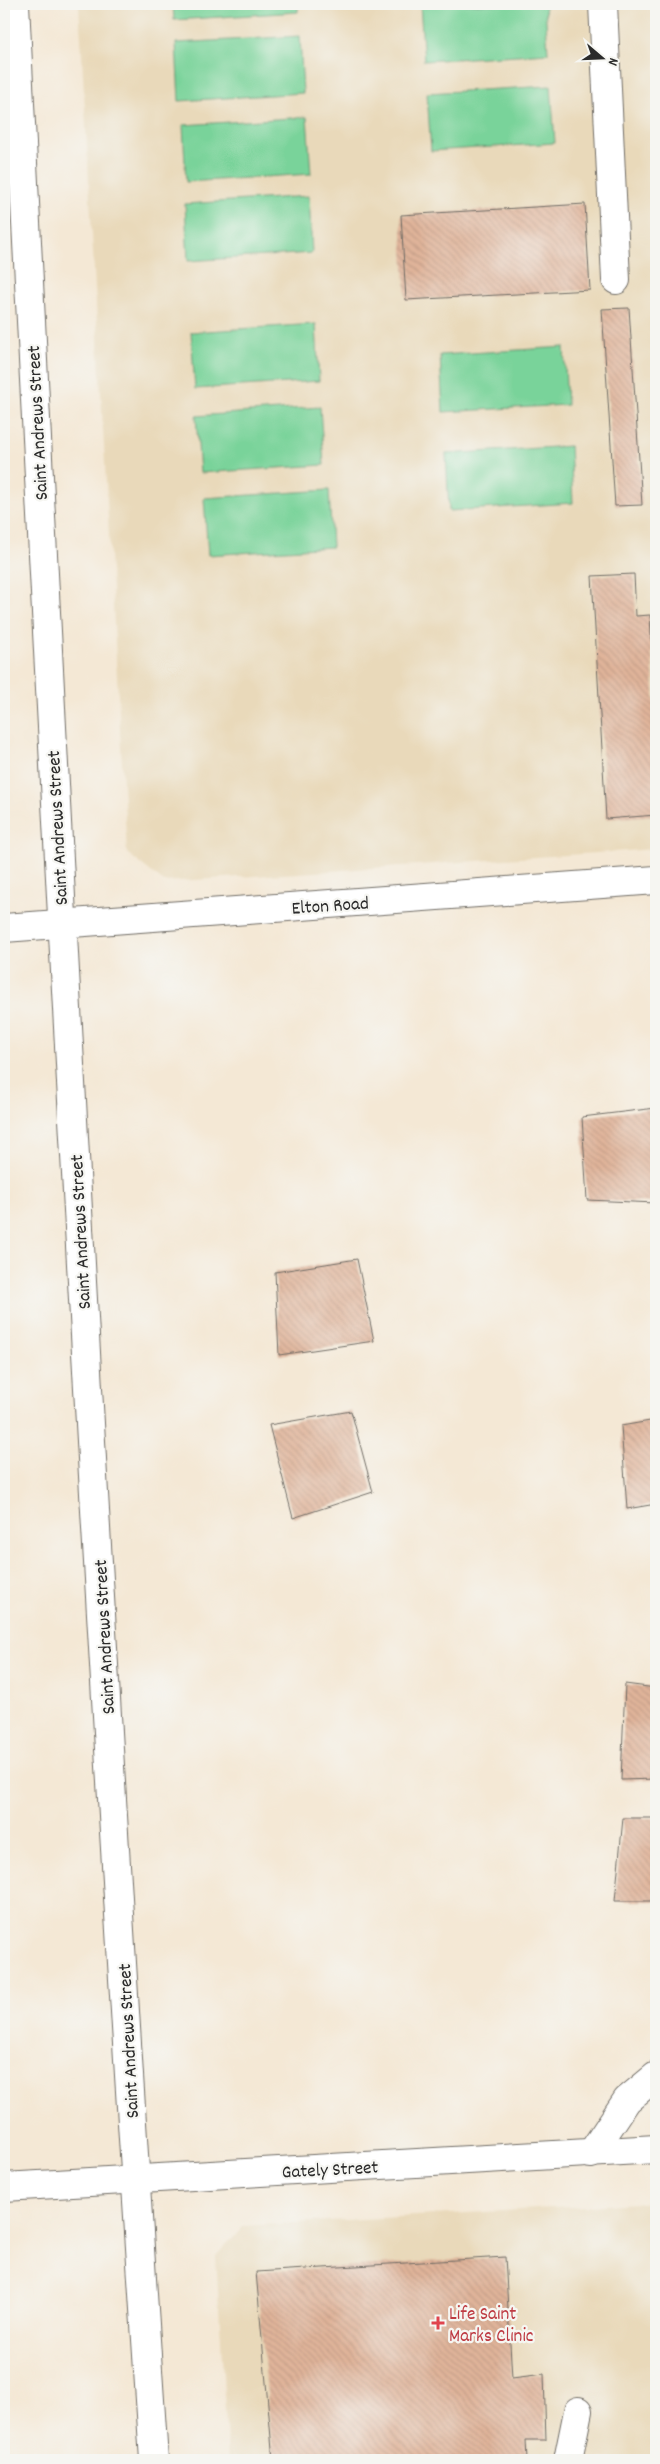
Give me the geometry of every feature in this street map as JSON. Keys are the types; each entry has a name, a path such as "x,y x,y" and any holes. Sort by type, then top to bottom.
{"street":[{"name":"Saint Andrews Street","path":"15,4 61,925 135,2179 154,2460"},
{"path":"603,4 616,280"},
{"name":"Elton Road","path":"4,928 656,880"},
{"path":"591,2154 627,2100 656,2076"},
{"name":"Gately Street","path":"4,2187 656,2149"},
{"path":"568,2460 578,2411"}],"shaded area":[{"path":"79,4 656,4 656,849 164,882 127,853"},
{"name":"Life Saint Marks Clinic","path":"656,2202 656,2460 228,2460 216,2256 243,2226"}],"green space":[{"path":"173,4 298,4 298,12 174,20"},
{"path":"420,4 545,4 548,53 424,61"},
{"path":"300,36 303,93 179,101 176,43"},
{"path":"551,86 555,143 431,151 427,93"},
{"path":"307,117 311,174 186,182 183,125"},
{"path":"309,196 312,253 188,261 185,204"},
{"path":"316,324 319,381 195,389 191,332"},
{"path":"564,347 567,405 443,412 440,355"},
{"path":"320,407 324,465 200,473 196,416"},
{"path":"570,446 573,503 449,511 446,454"},
{"path":"329,490 332,547 208,555 204,498"}],"building":[{"path":"585,204 590,290 406,300 401,215"},
{"path":"629,308 642,505 615,506 602,309"},
{"path":"653,568 656,568 656,611 655,611"},
{"path":"634,574 636,616 650,615 656,727 656,815 606,819 592,576"},
{"path":"656,1108 656,1203 587,1200 582,1117"},
{"path":"357,1259 374,1341 279,1355 275,1272"},
{"path":"351,1411 373,1492 293,1518 269,1425"},
{"path":"656,1420 656,1504 627,1509 621,1426"},
{"path":"625,1684 656,1688 656,1779 621,1780"},
{"path":"623,1818 656,1818 656,1901 615,1901"},
{"path":"505,2257 512,2378 544,2374 546,2440 526,2440 527,2460 273,2460 256,2272"}],"place":[{"name":"Life Saint Marks Clinic","path":"438,2323"}]}
